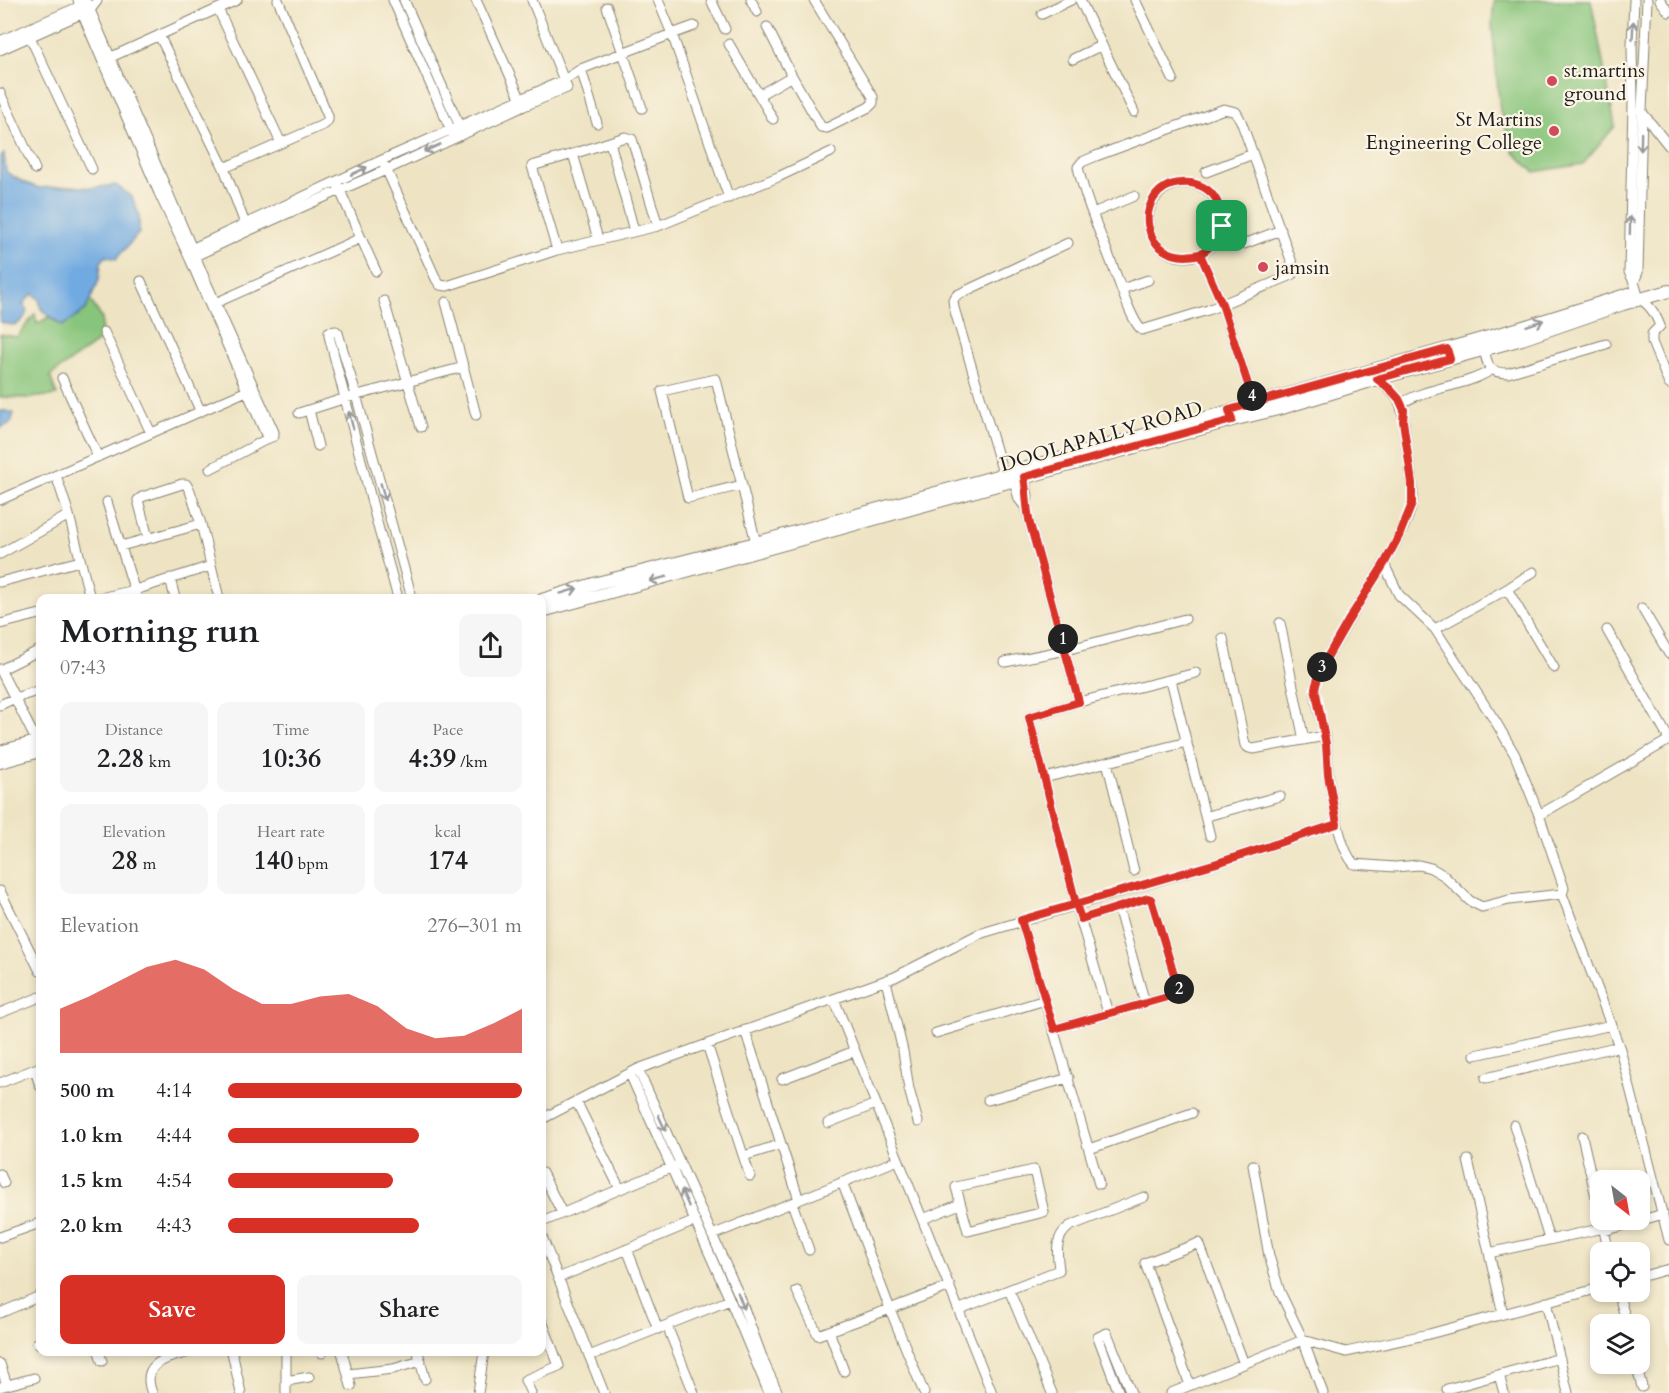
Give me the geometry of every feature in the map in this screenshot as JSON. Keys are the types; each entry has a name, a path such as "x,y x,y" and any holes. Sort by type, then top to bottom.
{"main road":[{"path":"546,599 597,583 756,543 1003,473 1230,415 1254,403 1448,354 1520,328 1636,291 1669,283"},
{"name":"DOOLAPALLY ROAD","path":"546,610 1019,479 1230,415 1282,408 1377,379 1448,354 1484,350 1522,339 1636,291 1669,291"},
{"path":"0,752 36,746"},
{"path":"0,762 36,747"}],"street":[{"path":"109,58 237,0"},
{"path":"224,168 325,124 328,118 278,0"},
{"path":"393,0 428,68 457,132"},
{"path":"404,0 428,68"},
{"path":"476,0 522,102"},
{"path":"532,0 566,84"},
{"path":"658,0 729,198"},
{"path":"711,0 725,29"},
{"path":"751,0 758,12"},
{"path":"767,27 821,127 827,128 869,107 873,104 873,97 814,0"},
{"path":"1042,14 1071,0"},
{"path":"1080,0 1134,112"},
{"path":"1135,0 1173,79"},
{"path":"1634,0 1629,272 1636,291 1653,311 1660,326 1652,334 1652,342 1669,384"},
{"path":"1636,291 1647,0"},
{"path":"1660,0 1669,12"},
{"path":"0,50 30,37 87,4"},
{"path":"0,41 87,4"},
{"path":"87,4 250,390 274,434 210,469"},
{"path":"87,4 159,193 191,254"},
{"path":"607,7 642,108"},
{"path":"218,9 281,143"},
{"path":"338,186 386,170 457,132 566,84 581,69 694,26"},
{"path":"159,34 224,168 246,228"},
{"path":"30,37 92,169"},
{"path":"729,44 773,119"},
{"path":"1072,59 1102,45"},
{"path":"581,69 597,123"},
{"path":"759,95 792,76"},
{"path":"0,93 35,169"},
{"path":"1633,104 1642,111 1669,147"},
{"path":"1224,109 1236,112 1253,154 1295,271 1292,275 1222,304 1144,331 1140,329 1122,289 1078,167 1082,162 1096,156 1224,109"},
{"path":"191,254 338,186 382,160 457,132"},
{"path":"557,250 532,166 610,142 629,138 634,143 658,226"},
{"path":"610,142 634,231"},
{"path":"382,160 440,285 447,286 557,250 658,226 729,198 831,152"},
{"path":"573,154 598,239"},
{"path":"1206,172 1253,154"},
{"path":"1188,182 1200,185 1218,201 1222,213 1222,226 1218,238 1210,248 1200,254 1188,257 1170,254 1155,243 1149,232 1147,220 1149,208 1155,197 1175,183 1188,182"},
{"path":"338,186 376,271"},
{"path":"1093,213 1134,196"},
{"path":"1244,244 1281,230"},
{"path":"213,304 361,238"},
{"path":"1003,473 953,300 957,295 1068,243"},
{"path":"1200,254 1222,304 1254,403"},
{"path":"1122,289 1148,280"},
{"path":"141,281 200,411"},
{"path":"384,300 421,427"},
{"path":"446,303 476,415"},
{"path":"397,594 329,336 331,331 338,333 357,395 411,594"},
{"path":"104,332 152,433"},
{"path":"1484,350 1491,370 1508,374 1606,344"},
{"path":"299,413 346,398 464,367"},
{"path":"1401,404 1491,370"},
{"path":"63,378 98,457"},
{"path":"742,485 688,498 662,392 716,379 742,485 756,543"},
{"path":"1377,379 1399,399 1404,410 1403,421 1412,483 1412,504 1384,564 1321,668 1315,688 1325,736 1328,775 1337,824 1348,858 1354,864 1431,868 1443,875 1470,901 1482,907 1509,900 1562,894"},
{"path":"0,500 250,390"},
{"path":"309,410 318,446"},
{"path":"360,456 372,453"},
{"path":"56,475 69,515 89,594"},
{"path":"1019,479 1028,496 1026,508 1079,702"},
{"path":"148,538 138,500 186,484 201,524 218,594"},
{"path":"106,502 136,594 170,578 211,566"},
{"path":"0,554 69,515"},
{"path":"121,546 201,524"},
{"path":"386,555 399,551"},
{"path":"0,582 80,561"},
{"path":"1384,564 1399,595 1435,629 1515,755 1564,888 1562,894 1620,1049 1665,1212 1669,1240"},
{"path":"1435,629 1533,572"},
{"path":"170,578 174,594"},
{"path":"1507,589 1554,668"},
{"path":"1642,608 1669,654"},
{"path":"0,624 36,615"},
{"path":"1005,662 1066,650 1185,619"},
{"path":"1280,623 1304,740"},
{"path":"1539,815 1669,739 1607,630"},
{"path":"1223,638 1245,745 1253,749 1325,736"},
{"path":"36,652 0,669 36,737"},
{"path":"1108,1013 1076,904 1029,717 1196,673"},
{"path":"1172,680 1207,816 1210,836"},
{"path":"0,705 36,691"},
{"path":"1044,778 1187,742"},
{"path":"1107,762 1134,871"},
{"path":"1207,816 1280,796"},
{"path":"546,1117 634,1072 745,1030 886,981 979,933 1217,863 1337,824"},
{"path":"0,891 36,963"},
{"path":"1054,1029 1178,994 1179,991 1151,899 1081,919"},
{"path":"1118,907 1145,1003"},
{"path":"1021,920 1099,1184"},
{"path":"886,981 918,1122"},
{"path":"0,1013 36,999"},
{"path":"834,999 992,1393"},
{"path":"936,1033 1045,1000"},
{"path":"1475,1056 1612,1025"},
{"path":"745,1030 782,1147 809,1250"},
{"path":"707,1044 750,1176"},
{"path":"1486,1078 1611,1048 1620,1049"},
{"path":"782,1079 855,1051"},
{"path":"0,1083 36,1070"},
{"path":"634,1072 739,1295 769,1393"},
{"path":"988,1100 1068,1078"},
{"path":"576,1101 620,1189"},
{"path":"828,1123 876,1104"},
{"path":"1089,1149 1192,1113"},
{"path":"1514,1125 1549,1239"},
{"path":"1582,1136 1590,1171"},
{"path":"743,1155 779,1145 782,1147"},
{"path":"712,1235 898,1160"},
{"path":"1468,1160 1503,1314"},
{"path":"546,1220 676,1165"},
{"path":"676,1165 695,1221 730,1300 762,1366 778,1393"},
{"path":"1252,1165 1272,1265 1280,1292 1323,1393"},
{"path":"1034,1170 1044,1212 968,1231 960,1204 956,1187 1034,1170"},
{"path":"0,1174 4,1184"},
{"path":"546,1181 562,1213"},
{"path":"842,1182 924,1393"},
{"path":"960,1309 1059,1270 1058,1239 1065,1230 1144,1197"},
{"path":"922,1219 960,1204"},
{"path":"1650,1215 1665,1212"},
{"path":"558,1278 695,1221"},
{"path":"0,1237 36,1224"},
{"path":"1489,1253 1590,1229"},
{"path":"1190,1385 1145,1263 1199,1243 1244,1364"},
{"path":"546,1247 604,1393"},
{"path":"627,1249 694,1393"},
{"path":"1650,1274 1669,1269"},
{"path":"797,1291 818,1335 951,1286"},
{"path":"1009,1290 1052,1393"},
{"path":"1171,1393 1302,1340 1346,1352 1429,1334 1590,1291"},
{"path":"0,1313 36,1298"},
{"path":"589,1356 730,1300"},
{"path":"1546,1302 1568,1393"},
{"path":"531,1393 525,1380 560,1366 546,1331"},
{"path":"829,1331 844,1371"},
{"path":"1119,1393 1098,1337 1107,1333 1131,1393"},
{"path":"152,1393 148,1376 151,1368 165,1359 175,1356"},
{"path":"233,1356 242,1393"},
{"path":"286,1356 286,1393"},
{"path":"343,1356 351,1386"},
{"path":"348,1374 393,1369 420,1356 425,1379"},
{"path":"478,1393 483,1356"},
{"path":"1447,1389 1560,1358"},
{"path":"0,1364 4,1386 34,1378"},
{"path":"1638,1374 1642,1388"},
{"path":"1499,1375 1504,1393"},
{"path":"286,1381 309,1377"}],"green space":[{"name":"st.martins ground","path":"1494,0 1591,0 1615,126 1583,164 1534,172 1513,151 1500,111 1492,25"},
{"path":"90,300 102,318 101,339 50,376 57,395 28,398 0,397 0,334 17,337 35,314 37,324 49,317 60,324"}],"water":[{"path":"4,154 6,172 39,188 72,186 91,188 116,185 132,197 139,215 139,233 116,259 106,256 101,262 99,280 86,309 62,326 41,309 39,299 32,294 23,304 27,311 23,320 13,325 0,322 0,156"},
{"path":"0,411 14,413 11,423 0,428"}],"place":[{"name":"st.martins ground","path":"1552,81"},
{"name":"St Martins Engineering College","path":"1554,131"},
{"name":"jamsin","path":"1263,267"}],"route":[{"path":"1222,226 1218,238 1210,248 1200,254 1222,304 1254,403 1229,410 1232,420 1024,477 1028,496 1026,508 1079,702 1029,717 1076,904 1021,920 1054,1029 1178,994 1179,991 1151,899 1081,919 1076,904 1217,863 1337,824 1328,775 1326,744 1315,688 1321,668 1384,564 1412,504 1412,483 1403,421 1404,410 1399,399 1377,379 1450,359 1447,349 1254,403 1244,372 1222,304 1200,254 1188,257 1175,256 1164,251 1155,243 1149,232 1147,220 1149,208 1155,197 1175,183 1188,182 1200,185 1218,201 1222,213 1222,226"}]}
